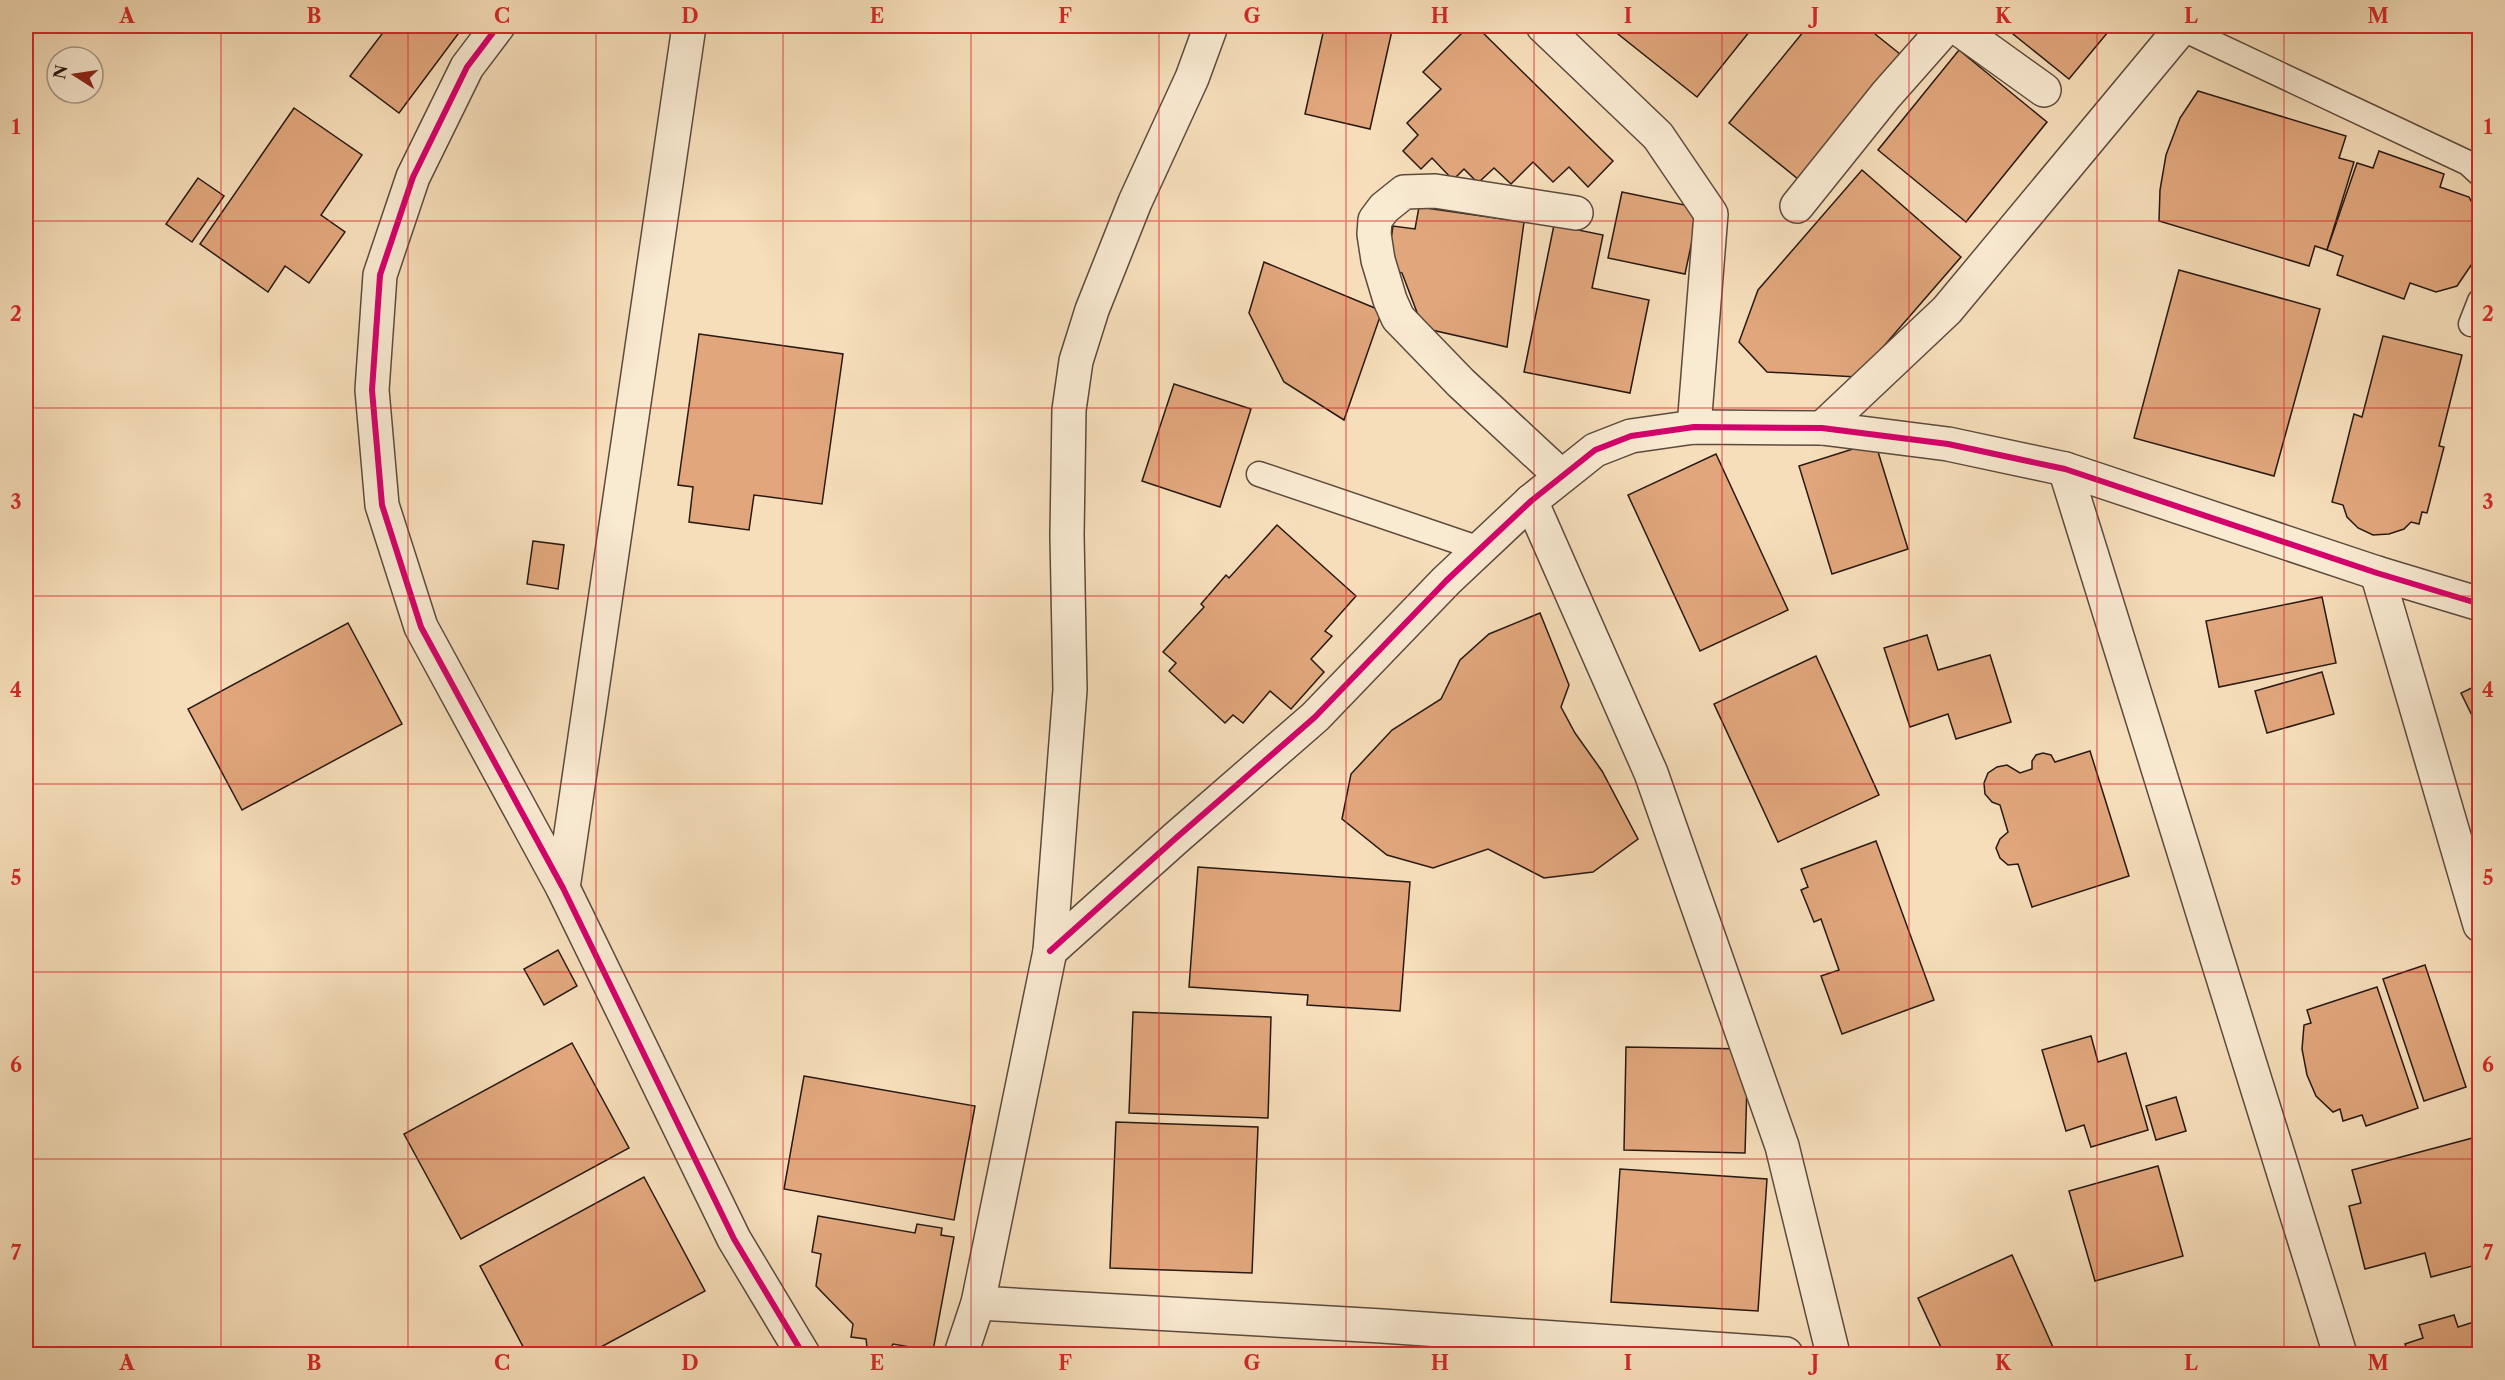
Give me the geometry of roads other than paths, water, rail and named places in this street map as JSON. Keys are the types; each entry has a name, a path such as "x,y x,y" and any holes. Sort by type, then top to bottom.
{"street":[{"path":"498,26 467,67 413,177 380,275 372,390 382,506 421,627 563,888 734,1239 804,1354"},
{"path":"563,888 689,26"},
{"path":"961,1354 978,1303 1050,951 1070,690 1067,535 1069,410 1076,361 1092,310 1135,202 1192,78 1211,26"},
{"path":"1543,26 1658,136 1712,214 1694,427"},
{"path":"1797,206 1886,94 1947,26"},
{"path":"1955,26 2044,90"},
{"path":"1822,428 1947,310 2182,27"},
{"path":"1560,475 1461,383 1398,318 1378,260 1374,234 1375,219 1384,208 1404,192 1435,191 1576,213"},
{"path":"1050,951 1315,717 1446,580 1560,475 1596,450 1631,436 1694,427 1822,428 1948,444 2065,469 2377,573 2480,603"},
{"path":"2065,469 2340,1354"},
{"path":"1531,501 1581,610 1655,785 1782,1146 1833,1354"},
{"path":"2377,573 2480,925"},
{"path":"978,1303 1394,1327 1786,1354"}],"lane":[{"path":"2182,27 2468,163 2480,174"},
{"path":"2471,324 2480,301"},
{"path":"1259,474 1480,549"}]}
